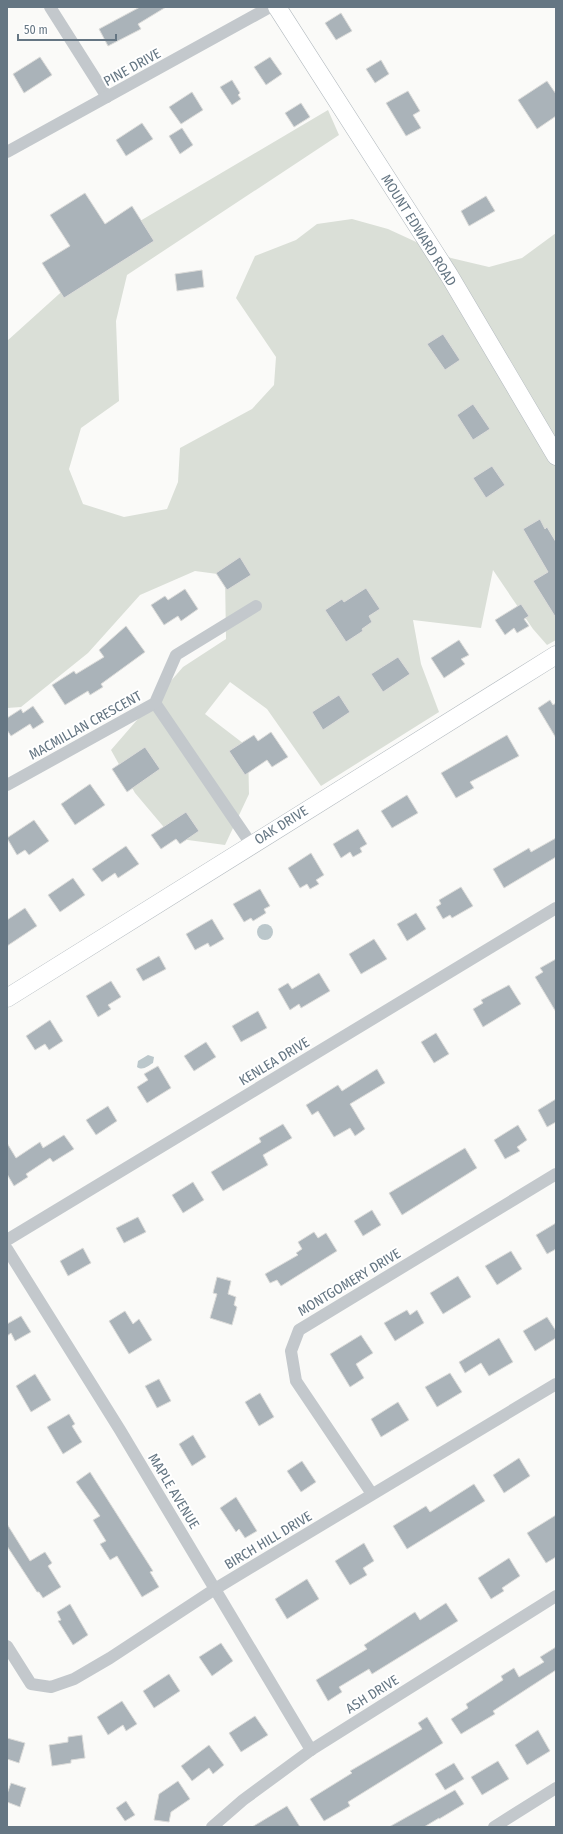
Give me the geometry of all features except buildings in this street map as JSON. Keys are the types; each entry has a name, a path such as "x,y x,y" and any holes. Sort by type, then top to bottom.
{"street":[{"path":"50,7 107,98"},
{"name":"PINE DRIVE","path":"7,152 270,7"},
{"name":"MOUNT EDWARD ROAD","path":"277,7 449,275 556,456"},
{"name":"MACMILLAN CRESCENT","path":"7,786 155,703 176,655 256,606"},
{"name":"OAK DRIVE","path":"7,998 251,844 556,655"},
{"path":"155,703 251,844"},
{"name":"KENLEA DRIVE","path":"7,1240 556,908"},
{"name":"MONTGOMERY DRIVE","path":"372,1494 296,1381 291,1351 299,1330 556,1174"},
{"name":"MAPLE AVENUE","path":"7,1249 120,1430 311,1750"},
{"name":"BIRCH HILL DRIVE","path":"7,1646 31,1684 51,1687 74,1679 215,1589 556,1384"},
{"name":"ASH DRIVE","path":"212,1827 243,1800 311,1750 556,1596"},
{"path":"494,1827 556,1788"}],"shaded area":[{"path":"328,110 339,135 127,275 116,321 119,401 81,428 69,469 83,504 124,517 167,509 178,482 180,448 252,409 274,385 276,357 236,298 255,256 296,240 317,224 352,219 388,229 451,258 489,267 522,258 556,233 556,640 547,645 533,629 493,570 481,628 413,620 421,664 439,712 321,786 267,709 230,682 205,714 248,747 249,794 225,845 173,838 135,793 111,750 183,667 226,639 225,575 195,571 140,595 88,653 21,707 7,708 7,341 140,221"},
{"path":"265,924 272,929 273,932 268,939 265,940 258,935 257,932 262,925"},
{"path":"148,1055 154,1057 153,1063 143,1068 137,1067 138,1061"}]}
